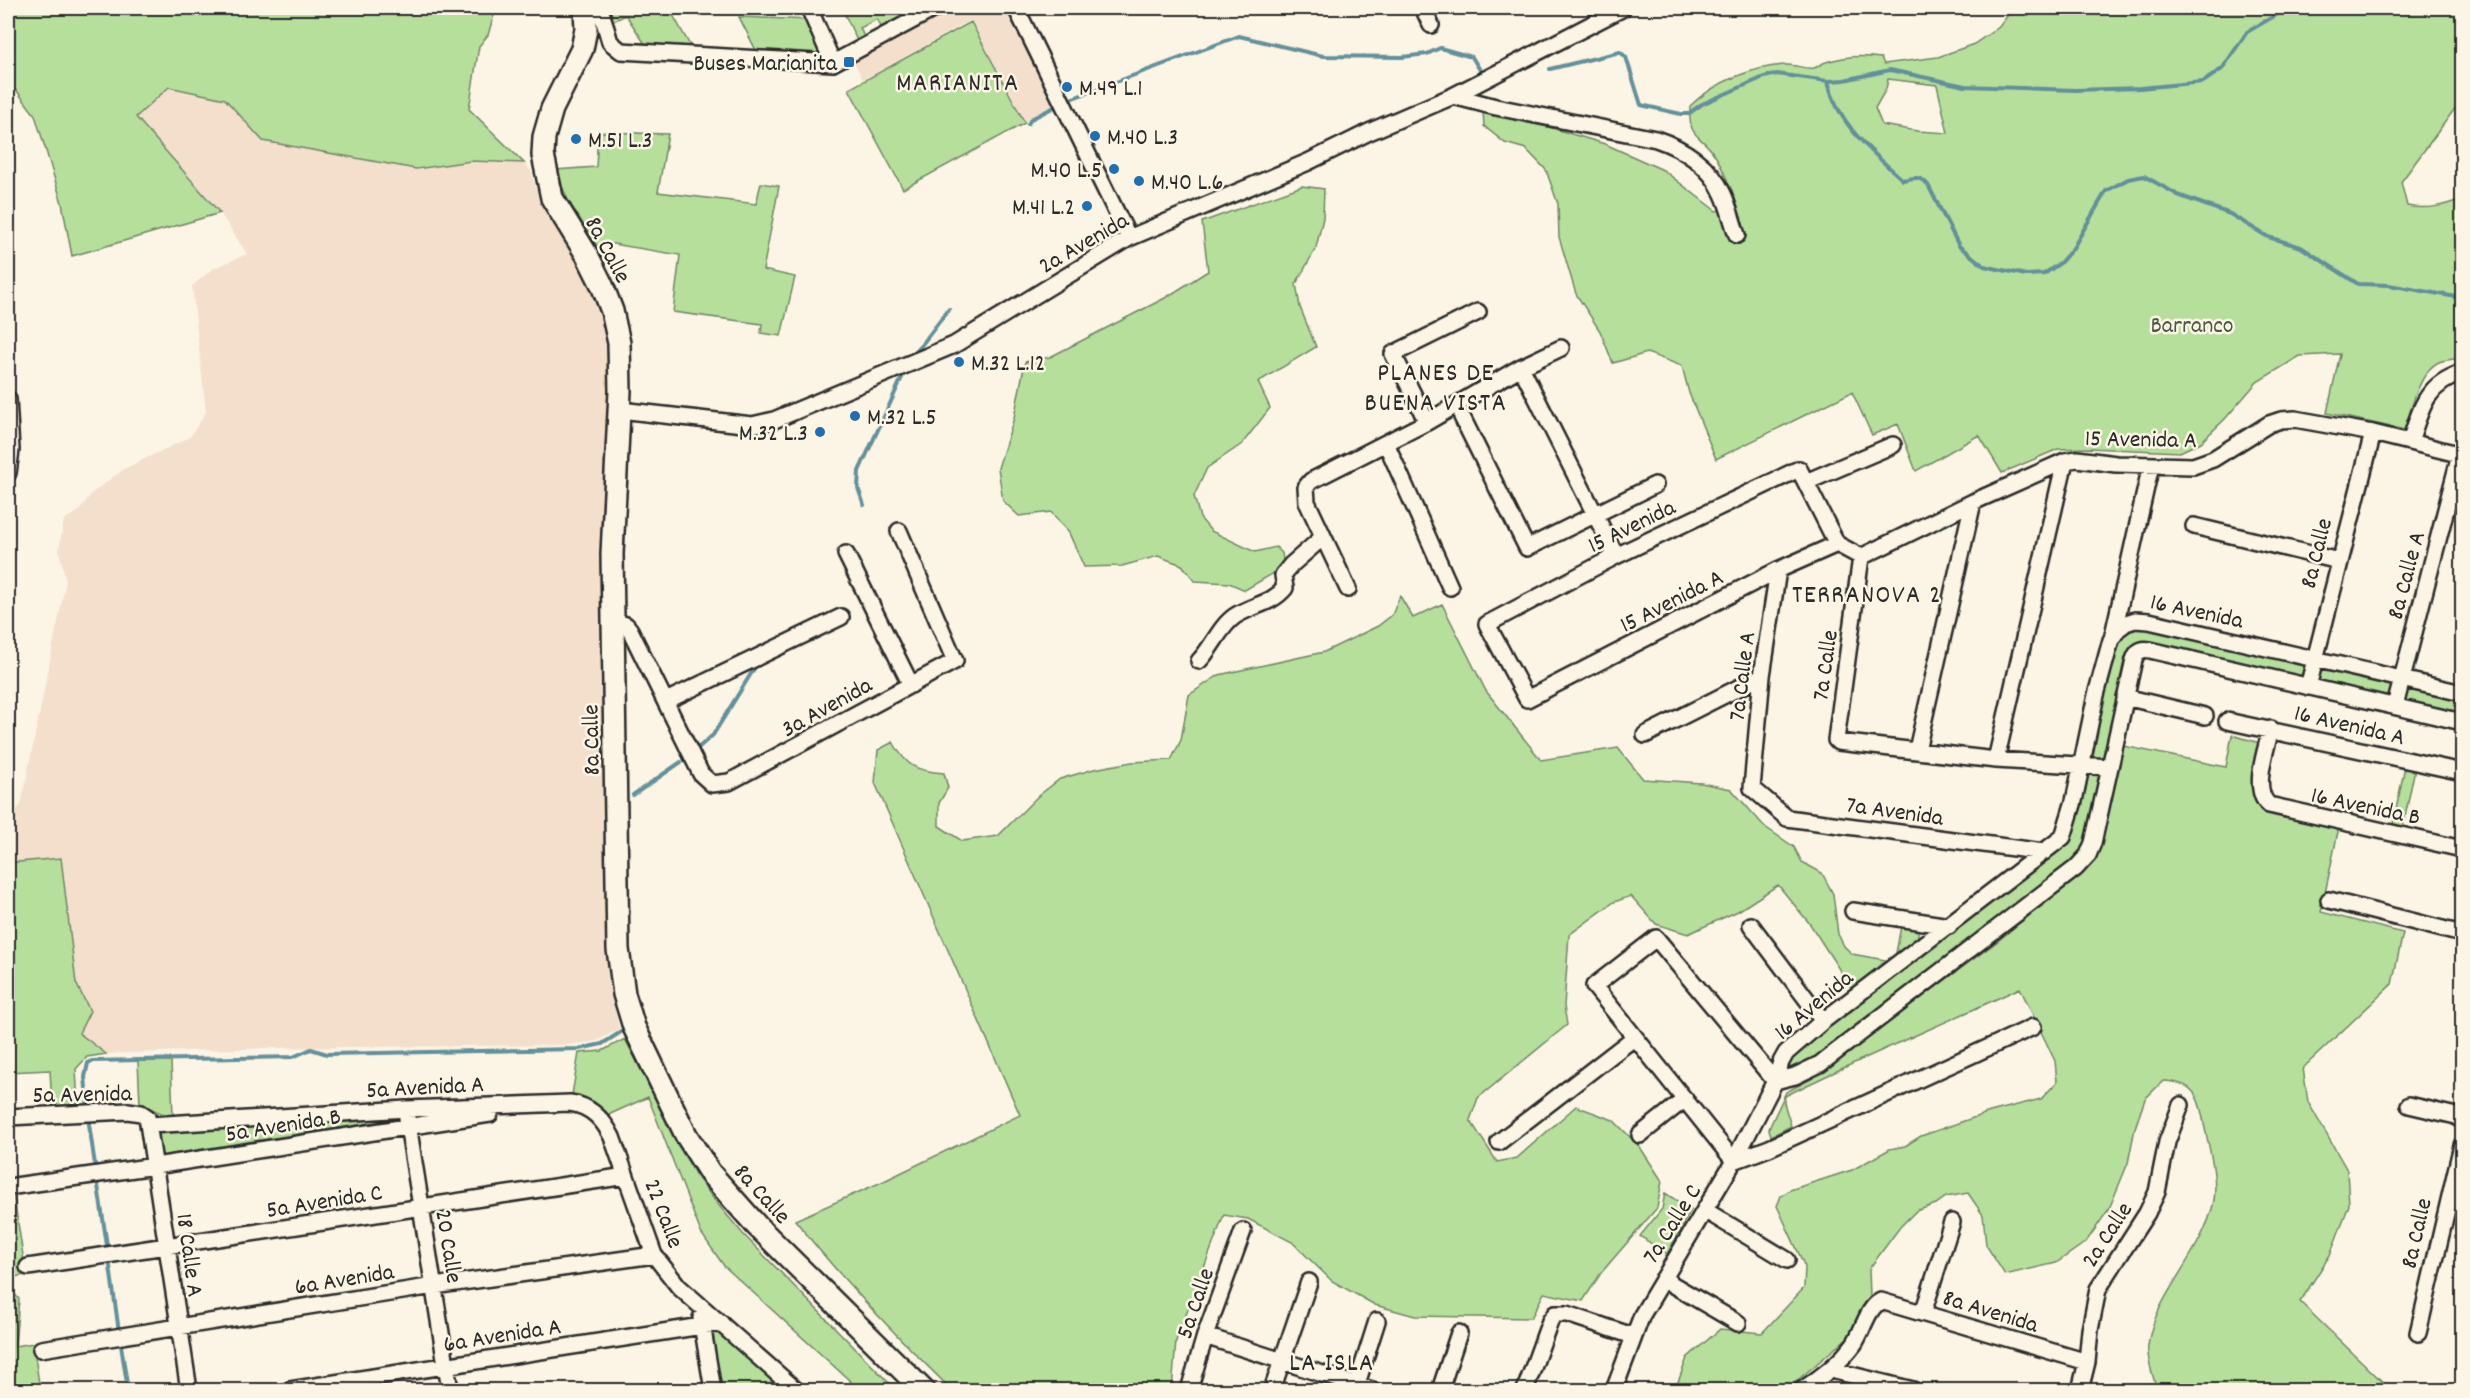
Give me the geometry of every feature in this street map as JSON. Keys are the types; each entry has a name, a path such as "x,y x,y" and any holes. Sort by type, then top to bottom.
{"main road":[{"name":"8a Calle","path":"585,8 586,29 582,49 552,110 544,137 543,155 552,198 587,255 612,311 619,343 620,410 613,536 618,950 624,994 634,1027 686,1135 724,1191 923,1390"}],"street":[{"path":"600,8 608,37 614,47 621,51 833,63 936,8"},
{"path":"809,8 833,63"},
{"path":"1016,8 1129,238"},
{"path":"1423,8 1431,25"},
{"name":"2a Avenida","path":"620,410 757,425 904,367 954,345 1129,238 1308,162 1369,132 1453,96 1623,8"},
{"path":"1453,96 1496,107 1656,139 1674,145 1687,152 1716,182 1723,193 1737,234"},
{"path":"1427,422 1393,354 1478,312"},
{"path":"1348,589 1307,502 1306,487 1318,476 1427,422 1521,367 1561,348"},
{"path":"1521,367 1616,556"},
{"path":"2410,442 2429,393 2438,383 2463,373"},
{"path":"8,399 8,473"},
{"path":"1462,417 1527,548 1655,485"},
{"name":"15 Avenida A","path":"1861,558 1973,502 2065,461 2077,459 2185,466 2203,464 2269,424 2281,420 2312,421 2373,433 2461,455"},
{"name":"8a Calle","path":"2308,687 2373,433"},
{"path":"1386,443 1450,587"},
{"path":"1861,558 1837,544 1806,482 1893,445"},
{"name":"8a Calle A","path":"2395,706 2461,455"},
{"path":"1996,760 2065,461"},
{"path":"2111,640 2151,465"},
{"name":"15 Avenida","path":"1527,699 1487,624 1616,556 1797,469 1801,470 1806,482"},
{"path":"1973,502 1917,750 1996,760 2110,767"},
{"path":"2194,526 2339,561"},
{"name":"3a Avenida","path":"666,700 698,769 708,782 716,785 741,778 955,661 899,531"},
{"path":"1199,661 1210,650 1233,617 1279,596 1285,588 1283,575 1290,565 1323,537"},
{"name":"15 Avenida A","path":"1527,699 1778,570 1837,544"},
{"path":"846,554 911,685"},
{"name":"7a Calle","path":"1861,558 1836,740 1917,750"},
{"name":"7a Calle A","path":"1752,788 1762,676 1778,570"},
{"path":"614,621 621,622 630,630 666,700 841,617"},
{"name":"16 Avenida","path":"1774,1081 1786,1053 1823,1021 2058,843 2066,832 2096,695 2111,640 2118,629 2126,623 2144,620 2463,693"},
{"name":"16 Avenida","path":"1774,1081 1795,1076 1820,1064 2080,864 2092,843 2135,655 2146,650 2463,722"},
{"path":"1645,735 1762,676"},
{"path":"2125,697 2205,716"},
{"name":"16 Avenida A","path":"2227,721 2463,772"},
{"name":"16 Avenida B","path":"2271,729 2260,784 2263,800 2277,808 2463,849"},
{"name":"7a Avenida","path":"1752,788 1787,818 2044,852"},
{"path":"2329,900 2463,934"},
{"path":"1853,911 1949,926"},
{"path":"1751,925 1823,1021"},
{"path":"1774,1081 1656,938 1594,986 1734,1161 1768,1148 2033,1027"},
{"path":"1500,1142 1635,1037"},
{"name":"7a Calle C","path":"1614,1390 1633,1335 1663,1279 1706,1212 1774,1081"},
{"path":"1640,1135 1685,1099"},
{"name":"5a Avenida A","path":"150,1125 405,1109 558,1103"},
{"name":"5a Avenida B","path":"15,1186 558,1103"},
{"name":"22 Calle","path":"558,1103 586,1107 602,1120 612,1137 654,1255 671,1279 699,1307 721,1323 796,1390"},
{"name":"2a Calle","path":"2080,1390 2087,1362 2090,1330 2098,1289 2147,1213 2157,1192 2167,1142 2181,1105"},
{"path":"2409,1105 2456,1116 2463,1121"},
{"name":"20 Calle","path":"405,1109 450,1390"},
{"name":"5a Avenida","path":"8,1117 138,1112 147,1117 150,1125"},
{"name":"18 Calle A","path":"150,1125 189,1390"},
{"name":"8a Calle","path":"2418,1334 2457,1191 2463,1145"},
{"name":"5a Avenida C","path":"28,1267 626,1176"},
{"path":"1706,1212 1787,1260"},
{"path":"1923,1313 1952,1222"},
{"name":"5a Calle","path":"1189,1390 1205,1336 1243,1231"},
{"name":"6a Avenida","path":"42,1349 434,1286 654,1255"},
{"path":"1663,1279 1738,1323"},
{"path":"1272,1390 1309,1282"},
{"name":"8a Avenida","path":"1831,1370 1855,1343 1873,1309 1881,1301 2087,1362"},
{"path":"699,1307 713,1390"},
{"path":"1525,1390 1550,1321 1555,1314 1567,1314 1633,1335"},
{"path":"1356,1388 1377,1321"},
{"name":"6a Avenida A","path":"290,1390 721,1323"},
{"path":"1440,1390 1459,1333"},
{"path":"1205,1336 1356,1388 1372,1390"},
{"path":"1802,1390 1831,1370 1913,1390"}],"shaded area":[{"path":"941,8 1007,8 1054,104 1025,121 971,20 863,80 851,56"},
{"path":"169,87 225,99 264,141 416,169 471,161 524,163 531,171 540,203 574,251 594,294 608,343 611,393 602,543 606,932 608,979 619,1029 597,1041 567,1045 267,1048 106,1054 79,1033 90,1011 76,983 61,858 8,863 8,819 21,805 66,581 59,550 64,520 78,512 92,493 124,469 190,437 206,412 192,286 212,269 247,254 220,213 136,116"}],"green space":[{"path":"8,8 496,8 488,35 479,46 469,109 524,163 471,161 416,169 263,141 225,99 169,87 136,117 220,213 72,256 62,203 35,115 17,91 8,88"},
{"path":"610,8 669,8 692,49 647,47 626,15 613,21"},
{"path":"842,8 909,8 913,15 883,31 877,19 860,28 866,41 859,45"},
{"name":"Barranco","path":"2013,8 2462,8 2462,99 2401,182 2407,206 2435,207 2462,199 2462,358 2439,362 2426,373 2417,392 2405,430 2327,413 2340,354 2300,356 2257,382 2225,419 2201,442 2180,452 2058,449 2002,473 1979,435 1916,471 1898,424 1872,435 1852,392 1716,459 1689,393 1682,366 1647,353 1613,363 1600,331 1576,294 1559,237 1558,204 1546,170 1526,149 1505,143 1484,126 1483,112 1545,126 1605,144 1663,170 1716,211 1733,207 1735,200 1719,162 1691,126 1690,106 1700,97 1734,77 1773,66 1814,68 1833,60 1853,57 1881,58 1884,64 1938,57 1974,44 1999,27","holes":["1888,79 1937,85 1948,133 1882,125 1875,108 1886,89"]},
{"path":"739,17 812,20 830,60 759,56"},
{"path":"971,22 1025,123 903,189 849,89"},
{"path":"598,132 668,134 658,192 756,204 761,183 779,186 763,270 795,277 781,336 761,333 762,324 673,312 680,255 607,243 596,245 568,200 555,170 596,167"},
{"path":"1302,186 1324,189 1323,218 1316,248 1296,284 1300,307 1316,347 1258,382 1270,408 1242,444 1207,468 1194,496 1200,518 1211,531 1255,552 1276,547 1282,553 1284,567 1245,590 1229,583 1195,581 1182,565 1158,556 1122,566 1084,567 1069,533 1051,512 1019,516 1003,501 998,468 1014,418 1025,362 1050,357 1167,297 1208,271 1202,222"},
{"path":"1400,596 1413,618 1442,604 1486,691 1541,760 1618,748 1643,779 1701,783 1731,789 1765,827 1794,847 1802,862 1822,873 1833,894 1838,934 1844,946 1852,954 1885,960 1895,959 1901,926 1918,930 1918,939 1893,962 1853,991 1810,924 1778,885 1738,911 1688,934 1656,924 1631,896 1614,902 1569,935 1564,1006 1567,1025 1478,1098 1470,1120 1497,1162 1517,1158 1576,1106 1613,1120 1640,1147 1662,1181 1657,1208 1601,1273 1583,1301 1544,1293 1531,1318 1415,1316 1375,1305 1332,1281 1292,1242 1248,1219 1224,1215 1176,1341 1172,1390 952,1390 870,1308 795,1220 884,1181 1020,1115 875,783 878,750 893,742 903,757 913,766 926,771 944,773 948,788 939,803 939,826 962,841 998,836 1038,796 1060,779 1094,769 1132,762 1171,760 1181,740 1189,695 1219,675 1324,652 1378,626 1392,615"},
{"path":"2136,623 2312,660 2307,684 2145,648 2110,760 2084,758 2116,637"},
{"path":"2318,660 2398,678 2391,704 2312,686"},
{"path":"2405,680 2462,695 2462,721 2399,706"},
{"path":"2232,735 2260,743 2252,786 2257,803 2262,810 2339,827 2321,912 2403,933 2392,984 2303,1068 2308,1102 2347,1170 2349,1205 2330,1255 2300,1302 2391,1390 2157,1390 2148,1357 2152,1328 2168,1293 2207,1223 2215,1196 2211,1154 2197,1098 2188,1087 2182,1084 2163,1081 2145,1099 2135,1128 2128,1163 2109,1209 2086,1242 2056,1263 2005,1275 1986,1245 1983,1215 1968,1193 1946,1197 1936,1204 1916,1211 1900,1227 1869,1269 1870,1296 1854,1332 1786,1390 1675,1390 1687,1358 1720,1329 1762,1333 1804,1288 1805,1267 1777,1206 1781,1196 1790,1190 1852,1170 1890,1149 1905,1146 1921,1136 1990,1112 2041,1099 2057,1082 2055,1061 2020,988 1785,1096 1784,1103 1791,1126 1771,1136 1769,1129 1786,1092 1811,1079 1998,941 2083,869 2119,745 2226,767"},
{"path":"2082,765 2110,767 2090,849 1806,1072 1777,1072 1781,1062 2055,845"},
{"path":"2405,766 2415,768 2403,827 2393,824"},
{"path":"61,858 76,983 90,1011 79,1033 106,1054 87,1057 76,1069 78,1105 52,1106 50,1070 8,1072 8,863"},
{"path":"625,1039 695,1174 716,1202 743,1234 896,1390 860,1390 724,1266 701,1233 648,1097 608,1115 592,1101 572,1095 579,1053 602,1051"},
{"path":"138,1061 171,1061 173,1116 140,1104"},
{"path":"406,1109 408,1127 155,1166 150,1125"},
{"path":"8,1158 26,1275 8,1278"},
{"path":"1665,1193 1691,1210 1667,1254 1640,1236 1662,1209"},
{"path":"8,1287 19,1299 15,1346 33,1343 40,1390 8,1390"},
{"path":"721,1323 796,1390 713,1390 702,1326"}],"waterway":[{"path":"1550,69 1620,52 1626,57 1641,105 1681,114 1688,114 1702,104 1764,77 1777,74 1828,81 1844,80 1890,70 1965,86 2075,90 2140,88 2203,82 2222,69 2247,32 2288,8"},
{"path":"1065,101 1239,36 1323,56 1402,57 1427,54 1440,48 1472,57 1483,75"},
{"path":"1828,81 1839,111 1857,136 1903,180 1917,178 1928,185 1959,246 1984,266 2026,275 2044,274 2060,263 2073,248 2106,191 2128,179 2144,176 2178,195 2230,214 2268,237 2301,247 2358,284 2389,285 2462,298"},
{"path":"1028,124 1031,119 1058,105"},
{"path":"913,356 949,309"},
{"path":"864,505 858,488 859,471 905,371"},
{"path":"698,748 713,735 757,664"},
{"path":"633,795 681,762"},
{"path":"88,1109 85,1077 88,1063 92,1061 293,1057 311,1049 327,1054 579,1049 602,1044 621,1032"},
{"path":"88,1117 96,1172"},
{"path":"97,1179 108,1252"},
{"path":"109,1259 119,1332"},
{"path":"120,1339 128,1390"}],"place":[{"name":"Buses Marianita","path":"849,62"},
{"name":"M.49 L.1","path":"1067,87"},
{"name":"M.40 L.3","path":"1095,136"},
{"name":"M.51 L.3","path":"576,139"},
{"name":"M.40 L.5","path":"1114,169"},
{"name":"M.40 L.6","path":"1139,181"},
{"name":"M.41 L.2","path":"1087,206"},
{"name":"M.32 L.12","path":"959,362"},
{"name":"M.32 L.5","path":"855,416"},
{"name":"M.32 L.3","path":"820,432"}],"district":[{"name":"MARIANITA","path":"958,81"},
{"name":"PLANES DE BUENA VISTA","path":"1436,386"},
{"name":"TERRANOVA 2","path":"1867,593"},
{"name":"LA ISLA","path":"1332,1361"}]}
